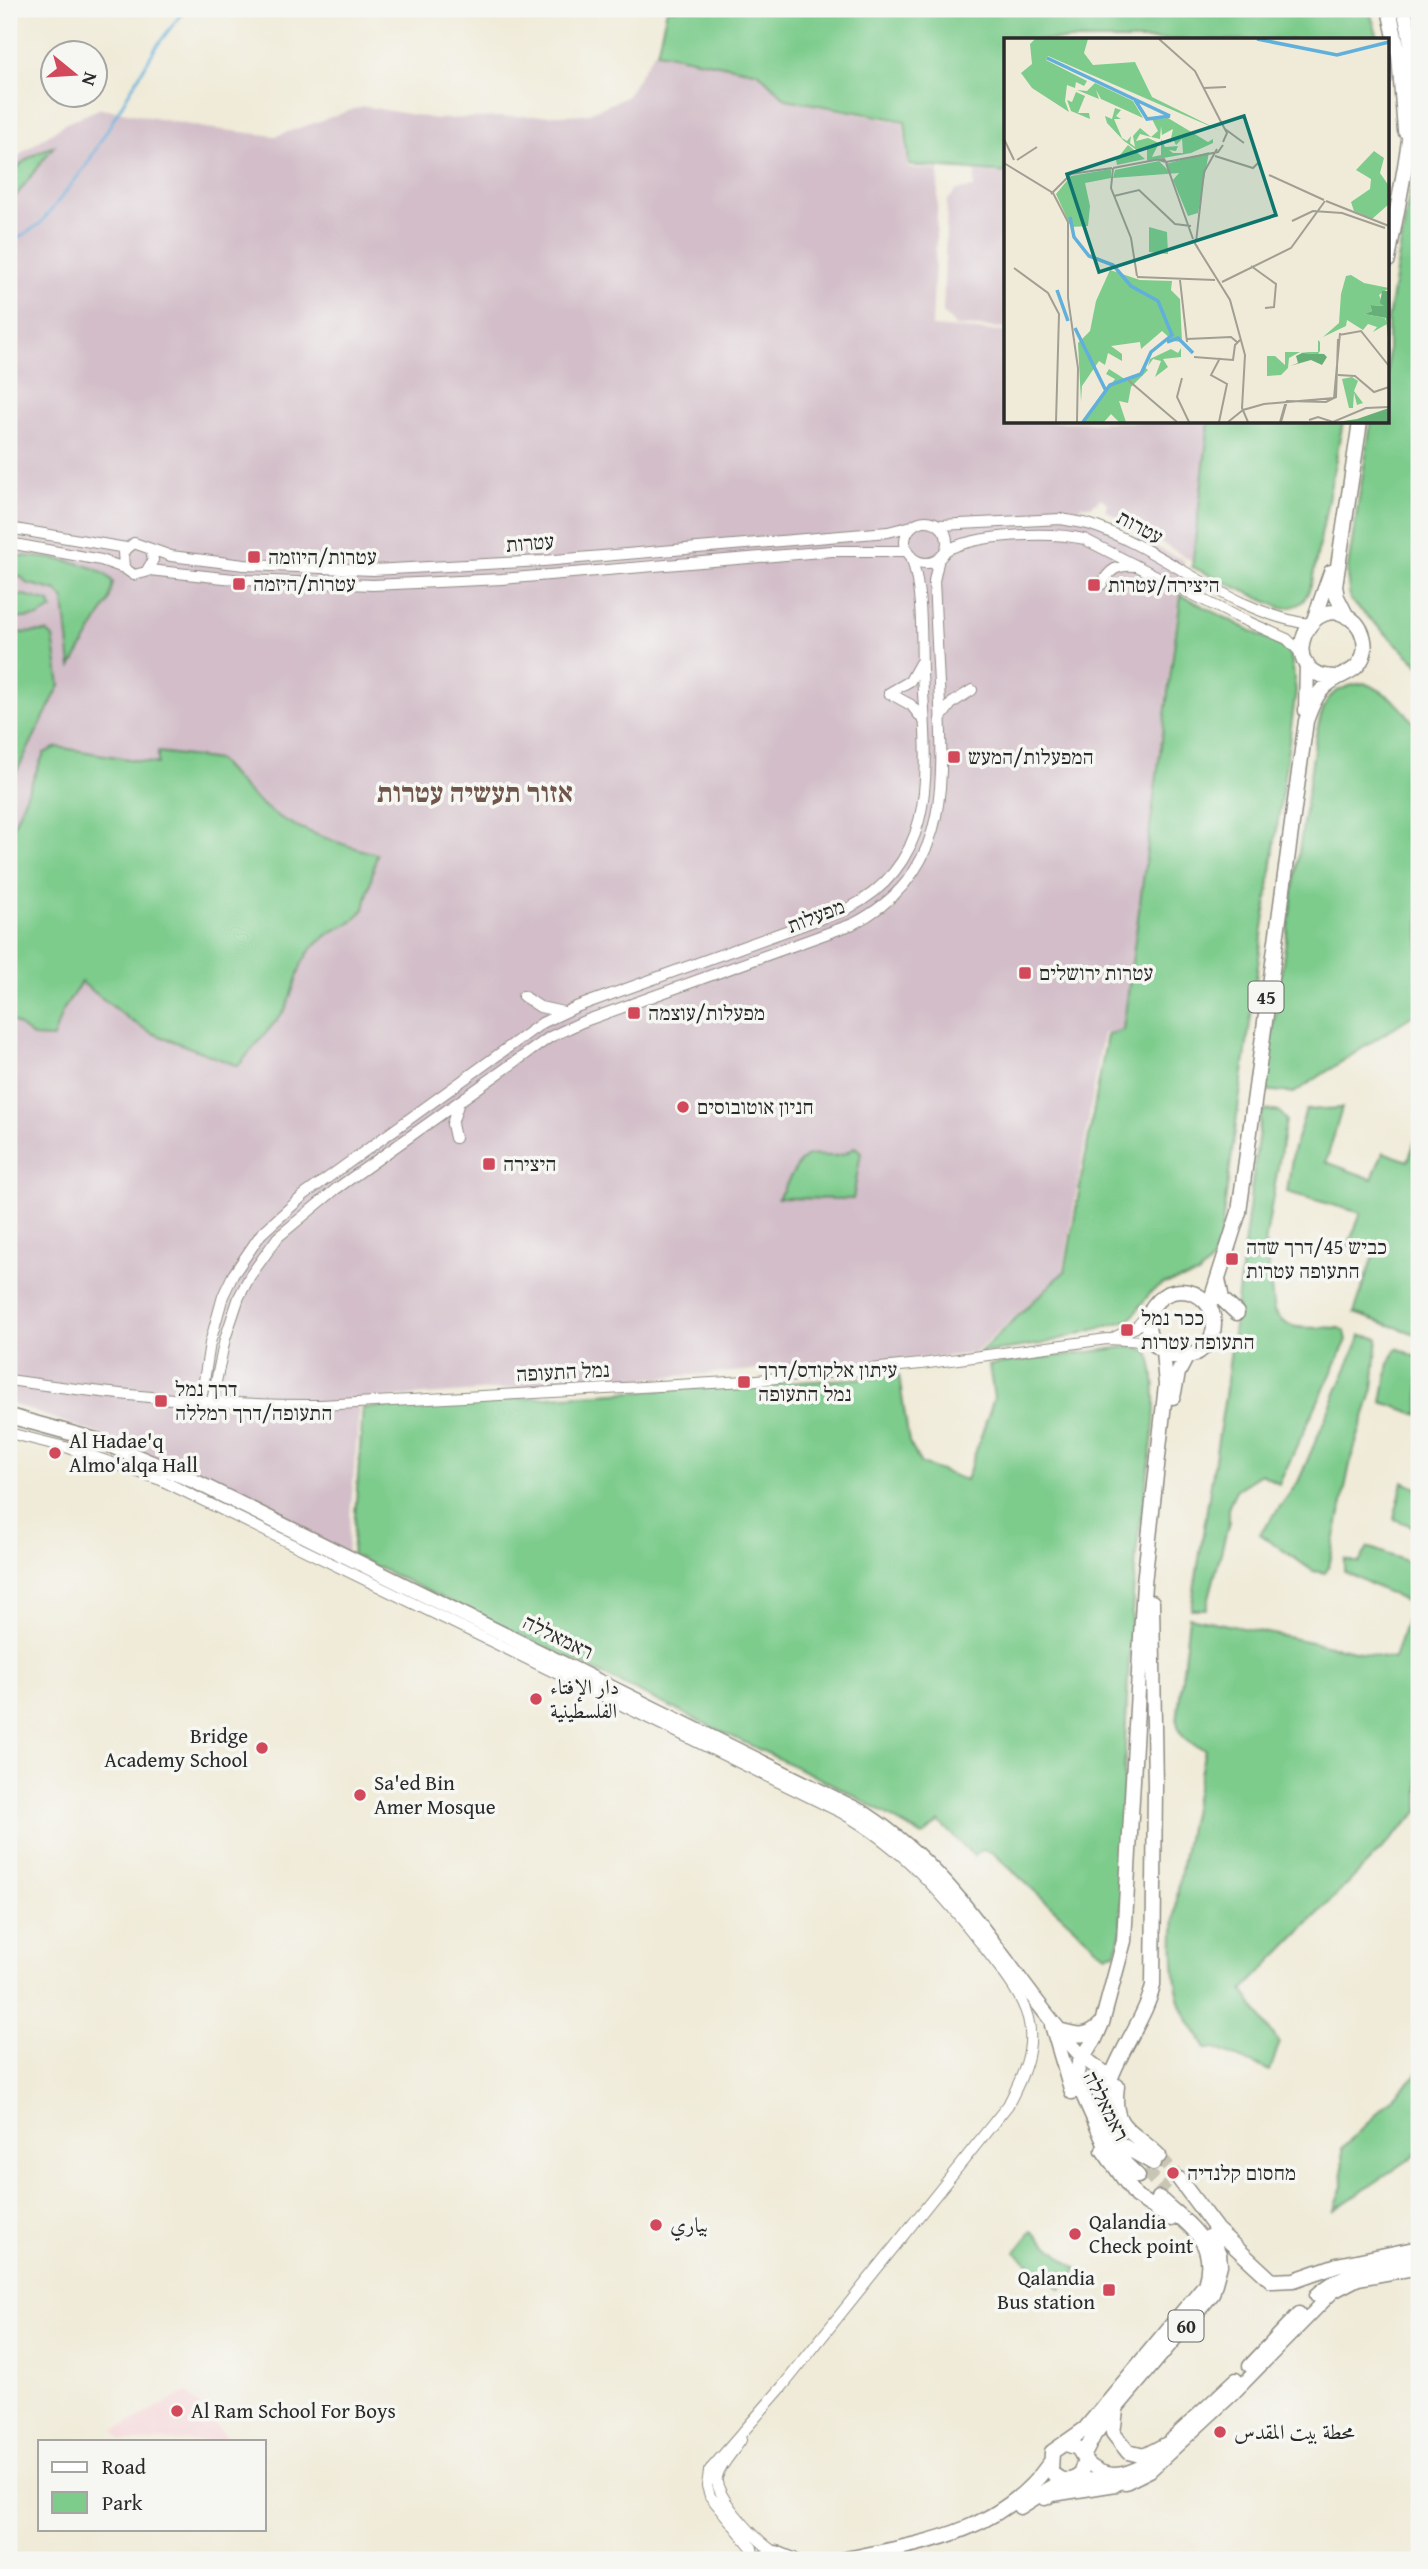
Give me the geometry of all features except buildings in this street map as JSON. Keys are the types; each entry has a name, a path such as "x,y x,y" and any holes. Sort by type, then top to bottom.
{"highway":[{"path":"1389,9 1399,56 1405,134 1401,181"},
{"path":"1390,248 1413,113 1415,80 1404,9"},
{"name":"45","path":"1303,737 1317,696 1338,677 1356,668 1364,651 1362,633 1347,617 1336,597 1335,586 1339,544 1360,424"},
{"name":"45","path":"1147,1610 1169,1423 1178,1373 1187,1356 1201,1350 1211,1338 1214,1322 1209,1306 1235,1226 1241,1196 1303,737 1302,638 1311,622 1339,544"},
{"path":"1311,622 1330,614 1347,617"},
{"path":"1304,659 1321,675 1338,677"},
{"path":"1219,1270 1218,1285 1222,1299 1237,1313"},
{"name":"45","path":"1152,1311 1168,1294 1192,1293 1207,1284 1219,1270"},
{"path":"1192,1293 1209,1306"},
{"path":"1082,2056 1095,2039 1102,2023 1119,1968 1126,1919 1129,1818 1166,1385 1159,1348 1149,1329 1152,1311"},
{"path":"1159,1348 1174,1356 1187,1356"},
{"name":"ראמאללה","path":"12,1417 100,1441 205,1486 854,1807 893,1833 937,1872 978,1919 1082,2056"},
{"path":"1111,2078 1150,2002 1153,1985 1155,1773 1147,1610"},
{"name":"ראמאללה","path":"1044,2008 1055,2032 1076,2104 1144,2169"},
{"path":"1062,2031 1081,2036 1089,2034 1102,2023"},
{"path":"1121,2055 1115,2105 1120,2123 1144,2169"},
{"name":"60","path":"1082,2056 1111,2078 1105,2111 1109,2132 1144,2169 1105,2144 1080,2094 1076,2079 1082,2056"},
{"name":"60","path":"1144,2169 1136,2196 1168,2217 1194,2241 1206,2261 1205,2285"},
{"path":"1169,2189 1272,2281 1294,2280 1337,2265 1419,2248"},
{"name":"60","path":"841,2560 931,2542 962,2531 1015,2502 1049,2464 1052,2452 1085,2429 1205,2285 1210,2257 1205,2242 1169,2189"},
{"name":"60","path":"1070,2479 1085,2468 1085,2457 1094,2435 1212,2294 1219,2276 1219,2253 1208,2235 1169,2189"},
{"path":"1118,2406 1112,2427 1120,2446 1135,2455 1144,2456 1165,2445"},
{"path":"1066,2444 1075,2445 1085,2457"},
{"path":"1049,2464 1053,2474 1070,2479"},
{"path":"1003,2519 1070,2479"},
{"path":"869,2560 963,2539 1053,2494 1116,2484"},
{"path":"756,2560 776,2553 793,2560"}],"main road":[{"path":"1085,2457 1098,2470 1124,2475 1145,2464 1244,2371 1329,2284 1356,2271 1419,2258"},
{"path":"1070,2479 1116,2484 1132,2481 1150,2471 1232,2395 1333,2292 1358,2279 1419,2268"}],"street":[{"name":"עטרות","path":"940,525 1061,519 1088,524 1241,602 1286,619 1311,622"},
{"path":"923,521 940,525 946,534 942,555 928,563 909,554 906,535 912,526 923,521"},
{"name":"עטרות","path":"150,550 171,556 244,565 373,570 441,568 831,537 912,526"},
{"path":"9,528 126,548 139,543 150,550 153,560 149,570 139,575 101,560 9,543"},
{"name":"עטרות","path":"942,555 972,541 1060,534 1094,542 1287,639 1304,659"},
{"path":"124,568 122,557 126,548"},
{"name":"עטרות","path":"149,570 243,580 373,585 502,579 832,551 909,554"},
{"name":"מפעלות","path":"206,1401 210,1343 223,1296 233,1275 261,1234 304,1195 532,1029 564,1013 847,909 875,892 900,864 919,824 926,792 925,721 917,587 909,554"},
{"name":"מפעלות","path":"206,1401 231,1319 250,1276 264,1254 309,1209 543,1041 567,1028 853,924 885,905 912,874 934,829 942,786 934,581 942,555"},
{"path":"1102,584 1107,575 1120,565 1143,568"},
{"path":"922,657 910,681 888,693 911,705 925,721"},
{"path":"940,719 951,703 972,690"},
{"path":"523,996 540,1007 564,1013"},
{"path":"455,1138 452,1124 460,1103"},
{"name":"נמל התעופה","path":"1107,1339 1136,1327 1152,1311"},
{"name":"נמל התעופה","path":"12,1381 96,1392 206,1401 321,1405 747,1381 921,1364 1107,1339 1128,1339 1159,1348"},
{"path":"9,1433 69,1448 161,1480 818,1800 857,1822 904,1857 940,1891 1010,1982 1028,2019 1029,2056 1016,2089 999,2117 762,2411 713,2465 708,2478 714,2492 752,2548 756,2560"},
{"path":"727,2510 761,2543 776,2553"}],"shaded area":[{"path":"654,52 759,72 786,100 903,123 908,168 939,170 932,327 1004,332 1004,424 1209,424 1192,561 1105,510 1107,503 1101,498 1091,506 1080,505 1081,513 1184,560 1122,1031 1103,1034 1063,1272 974,1354 360,1400 347,1553 98,1434 9,1403 9,170 22,153 64,124 101,108 206,128 276,136 363,106 436,119 587,114 626,97"},
{"path":"975,172 1004,175 1004,328 955,326 943,313 947,201 957,190 974,188"},
{"name":"Al Ram School For Boys","path":"187,2392 228,2440 121,2440 115,2430"}],"green space":[{"path":"667,9 1369,9 1378,38 1004,38 1004,173 909,165 905,121 786,99 758,72 657,52"},
{"path":"1419,137 1419,665 1350,600 1347,574 1371,424 1390,424 1390,307"},
{"path":"54,146 9,205 11,182 19,166"},
{"path":"1209,424 1343,424 1312,582 1302,602 1293,607 1281,608 1192,567"},
{"path":"9,555 80,564 105,574 113,582 109,601 71,667 64,600 57,591 26,583 23,578 9,573"},
{"path":"24,595 50,602 52,609 38,617 9,619 9,598"},
{"path":"1181,595 1281,646 1291,656 1296,691 1220,1239 1212,1261 1198,1275 1163,1284 1150,1293 1130,1320 1042,1344 979,1353 1065,1271 1107,1035 1123,1030"},
{"path":"47,632 53,637 60,685 9,787 9,633"},
{"path":"1364,683 1396,702 1419,731 1419,1011 1294,1093 1264,1090 1316,735 1329,698 1342,688"},
{"path":"57,747 158,764 158,752 218,760 249,793 279,817 320,836 377,854 364,909 352,922 331,932 311,949 302,963 286,1009 238,1066 152,1033 130,1020 81,982 62,1012 53,1038 34,1037 9,1018 9,836 44,753"},
{"path":"1342,1108 1326,1162 1372,1179 1383,1152 1408,1161 1419,1130 1419,1335 1354,1313 1374,1253 1348,1246 1361,1213 1287,1192 1293,1151 1306,1110"},
{"path":"1265,1110 1280,1112 1286,1120 1265,1243 1274,1311 1280,1319 1294,1327 1339,1328 1345,1332 1347,1340 1279,1484 1261,1474 1236,1490 1229,1505 1229,1522 1206,1609 1191,1609 1225,1396 1261,1114"},
{"path":"855,1147 861,1152 853,1199 778,1198 803,1159 813,1155 840,1155"},
{"path":"1361,1335 1378,1338 1373,1389 1351,1459 1329,1567 1325,1573 1313,1571 1260,1534 1298,1482"},
{"path":"1134,1346 1148,1351 1155,1397 1151,1452 1138,1533 1133,1603 1125,1744 1121,1931 1116,1952 1107,1954 1097,1948 992,1852 982,1850 974,1856 939,1822 923,1836 842,1789 352,1555 363,1408 899,1376 909,1442 921,1464 966,1480 994,1398 989,1365"},
{"path":"1397,1348 1419,1358 1419,1415 1382,1402 1389,1363"},
{"path":"1403,1482 1419,1489 1419,1529 1394,1519"},
{"path":"1368,1547 1419,1566 1419,1811 1243,1990 1279,2044 1270,2071 1215,2048 1206,2048 1182,2007 1175,1974 1174,1943 1180,1876 1205,1749 1186,1740 1177,1722 1189,1617 1394,1659 1411,1604 1344,1571 1344,1559 1359,1563"},
{"path":"1419,2071 1419,2153 1334,2210 1343,2186 1342,2149"},
{"path":"1032,2231 1077,2269 1061,2289 1015,2252"}],"waterway":[{"path":"9,244 40,224 86,166 156,47 185,9"}],"tunnel":[{"path":"1159,2156 1179,2179"},
{"path":"1145,2170 1166,2192"}],"place":[{"name":"עטרות/היוזמה","path":"254,557"},
{"name":"עטרות/היזמה","path":"239,584"},
{"name":"היצירה/עטרות","path":"1094,585"},
{"name":"המפעלות/המעש","path":"954,757"},
{"name":"עטרות ירושלים","path":"1025,973"},
{"name":"מפעלות/עוצמה","path":"634,1013"},
{"name":"חניון אוטובוסים","path":"683,1107"},
{"name":"היצירה","path":"489,1164"},
{"name":"כביש 45/דרך שדה התעופה עטרות","path":"1232,1259"},
{"name":"ככר נמל התעופה עטרות","path":"1127,1330"},
{"name":"עיתון אלקודס/דרך נמל התעופה","path":"744,1382"},
{"name":"דרך נמל התעופה/דרך רמללה","path":"161,1401"},
{"name":"Al Hadae'q Almo'alqa Hall","path":"55,1453"},
{"name":"دار الإفتاء الفلسطينية","path":"536,1699"},
{"name":"Bridge Academy School","path":"262,1748"},
{"name":"Sa'ed Bin Amer Mosque","path":"360,1795"},
{"name":"מחסום קלנדיה","path":"1173,2173"},
{"name":"بياري","path":"656,2225"},
{"name":"Qalandia Check point","path":"1075,2234"},
{"name":"Qalandia Bus station","path":"1109,2290"},
{"name":"Al Ram School For Boys","path":"177,2411"},
{"name":"محطة بيت المقدس","path":"1220,2432"}],"district":[{"name":"אזור תעשיה עטרות","path":"475,792"}]}
